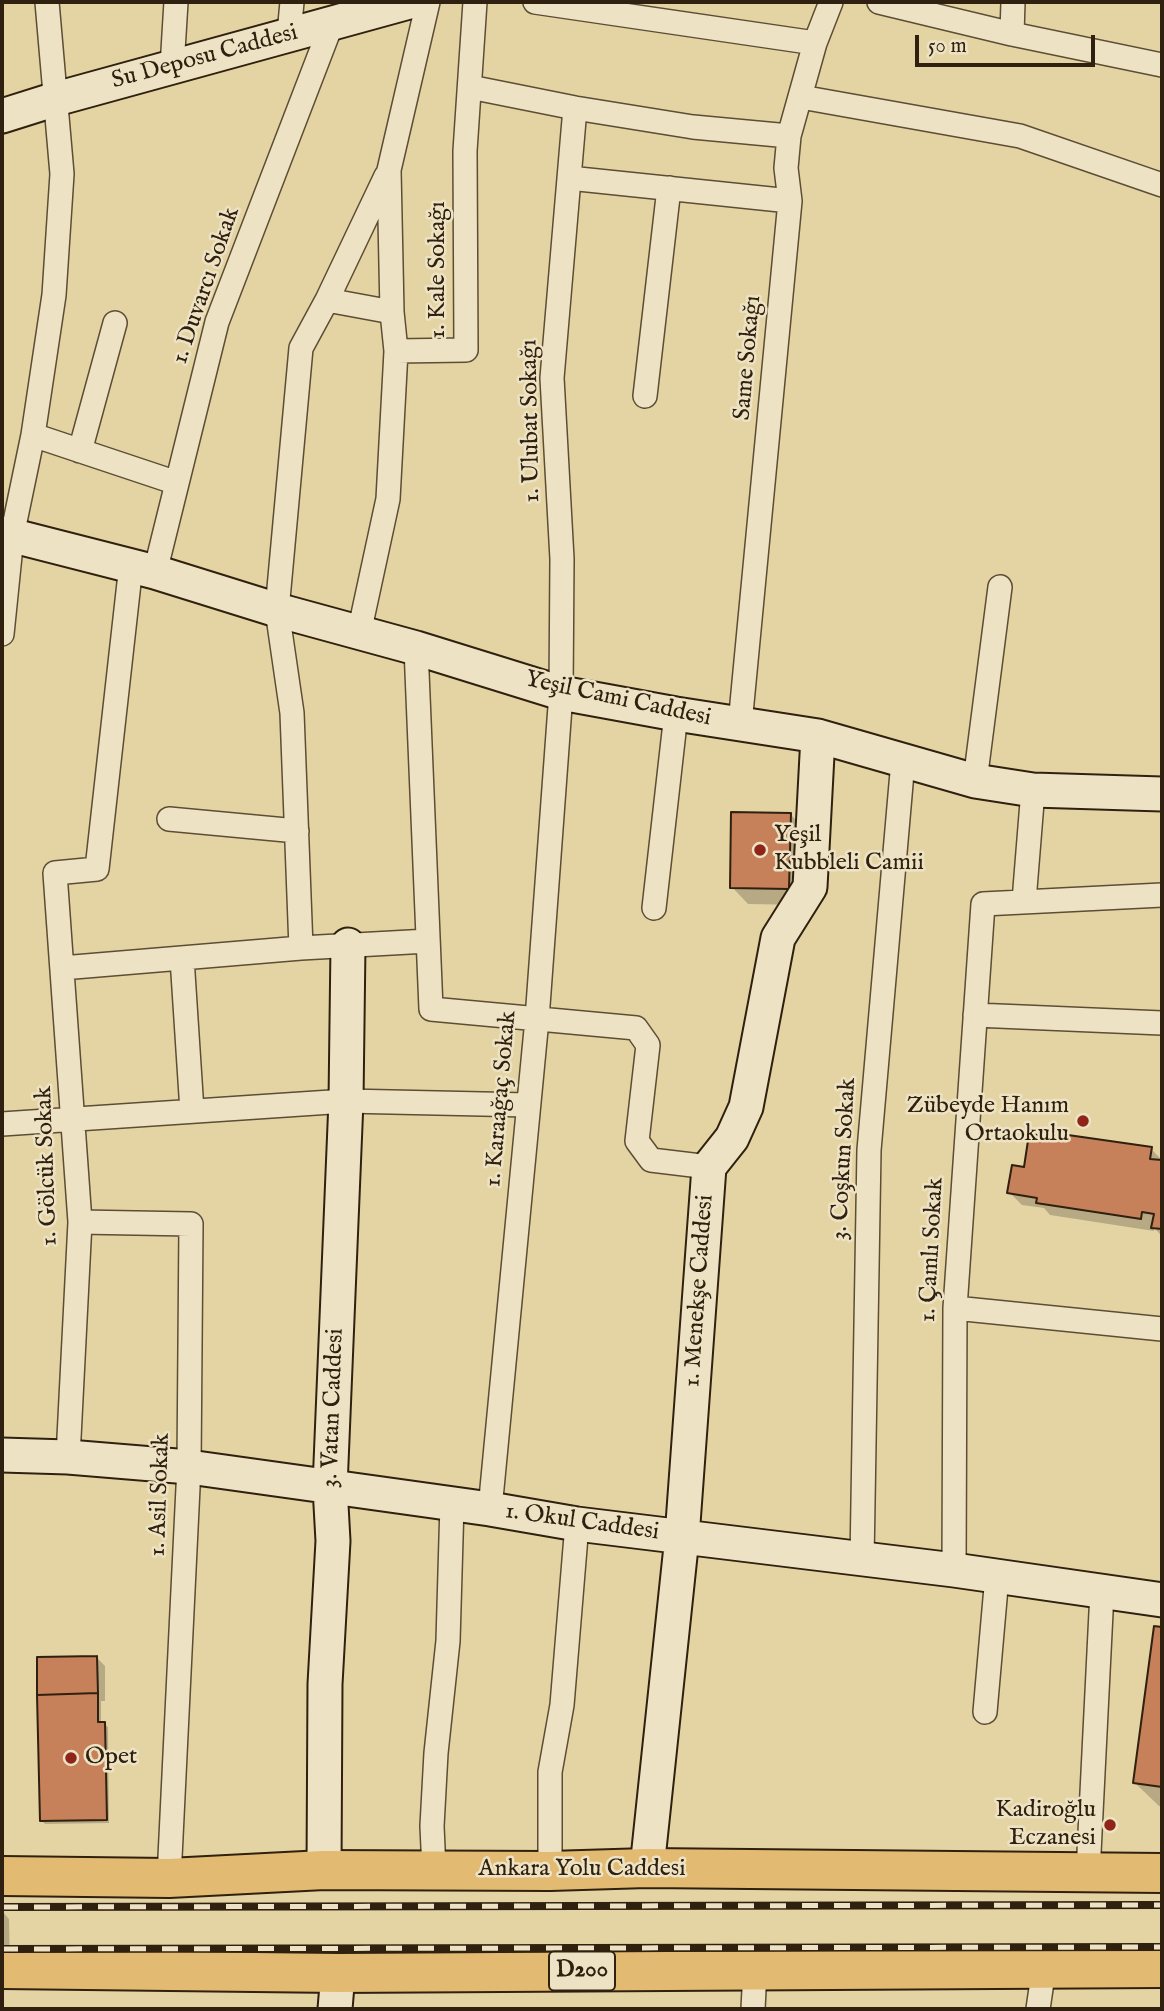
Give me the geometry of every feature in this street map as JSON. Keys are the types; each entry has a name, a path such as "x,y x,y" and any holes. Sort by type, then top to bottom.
{"highway":[{"name":"Ankara Yolu Caddesi","path":"2,1877 169,1878 324,1870 550,1871 647,1868 1162,1873"},
{"name":"D200","path":"2,1969 336,1991 755,1970 1162,1968"}],"main road":[{"name":"Su Deposu Caddesi","path":"2,116 410,2"},
{"name":"Yeşil Cami Caddesi","path":"7,535 143,568 561,693 818,736 975,781 1033,790 1162,794"},
{"name":"1. Menekşe Caddesi","path":"647,1868 682,1537 709,1167 732,1138 747,1107 778,938 810,887 818,736"},
{"name":"3. Vatan Caddesi","path":"324,1870 325,1684 333,1541 330,1488 346,1101 348,945"},
{"name":"1. Okul Caddesi","path":"2,1455 68,1457 189,1467 490,1509 577,1524 954,1570 1162,1600"}],"street":[{"path":"2,634 7,535 33,435 54,295 61,188 47,2"},
{"path":"172,67 176,2"},
{"path":"289,34 292,2"},
{"path":"302,948 292,712 277,610 301,348 389,170 428,2"},
{"name":"1. Kale Sokağı","path":"359,633 388,499 396,351 466,350 465,151 475,2"},
{"path":"535,2 815,43"},
{"name":"Same Sokağı","path":"740,724 790,201 786,168 789,136 815,43 831,2"},
{"path":"879,2 1012,34 1162,65"},
{"path":"1012,34 1013,2"},
{"name":"1. Duvarcı Sokak","path":"55,873 97,869 143,568 177,483 217,322 332,23"},
{"path":"470,87 575,108 694,127 789,136"},
{"path":"801,97 1020,136 1162,185"},
{"name":"1. Ulubat Sokağı","path":"561,693 562,559 552,377 575,108"},
{"path":"389,170 392,312 396,351"},
{"path":"569,178 790,201"},
{"path":"645,396 669,188"},
{"path":"327,300 392,312"},
{"path":"80,451 115,323"},
{"path":"33,435 177,483"},
{"path":"975,781 1000,587"},
{"path":"416,648 431,1009 636,1028 648,1045 637,1141 652,1160 709,1167"},
{"name":"1. Karaağaç Sokak","path":"490,1509 537,1018 561,693"},
{"path":"654,908 677,714"},
{"name":"3. Coşkun Sokak","path":"862,1560 869,1150 903,761"},
{"path":"1024,901 1033,790"},
{"path":"169,819 297,831"},
{"name":"1. Gölcük Sokak","path":"55,873 80,1222 68,1457"},
{"name":"1. Çamlı Sokak","path":"954,1570 955,1308 983,904 1162,895"},
{"path":"62,968 302,948 428,941"},
{"path":"182,958 192,1111"},
{"path":"975,1015 1162,1023"},
{"path":"2,1124 346,1101 528,1105"},
{"name":"1. Asil Sokak","path":"80,1222 191,1224 189,1467 169,1878"},
{"path":"955,1308 1162,1329"},
{"path":"434,1870 432,1826 436,1753 448,1641 452,1504"},
{"path":"550,1871 550,1772 562,1706 577,1524"},
{"path":"985,1712 997,1576"},
{"path":"1088,1873 1102,1592"},
{"path":"1038,2009 1044,1968"},
{"path":"753,2009 755,1970"}],"building":[{"name":"Yeşil Kubbleli Camii","path":"731,812 791,813 789,889 730,888"},
{"path":"1047,1132 1152,1147 1150,1159 1162,1160 1162,1229 1151,1228 1154,1214 1142,1212 1141,1219 1036,1203 1037,1198 1007,1193 1012,1165 1024,1167 1029,1134 1046,1136"},
{"path":"1154,1626 1162,1627 1162,1787 1133,1783"},
{"path":"97,1656 98,1693 37,1695 37,1657"},
{"path":"98,1693 98,1722 105,1722 107,1820 40,1821 37,1695"}],"railway":[{"path":"2,1907 1162,1905"},
{"path":"2,1949 1162,1947"}],"place":[{"name":"Yeşil Kubbleli Camii","path":"760,850"},
{"name":"Zübeyde Hanım Ortaokulu","path":"1083,1121"},
{"name":"Opet","path":"71,1758"},
{"name":"Kadiroğlu Eczanesi","path":"1110,1825"}]}
